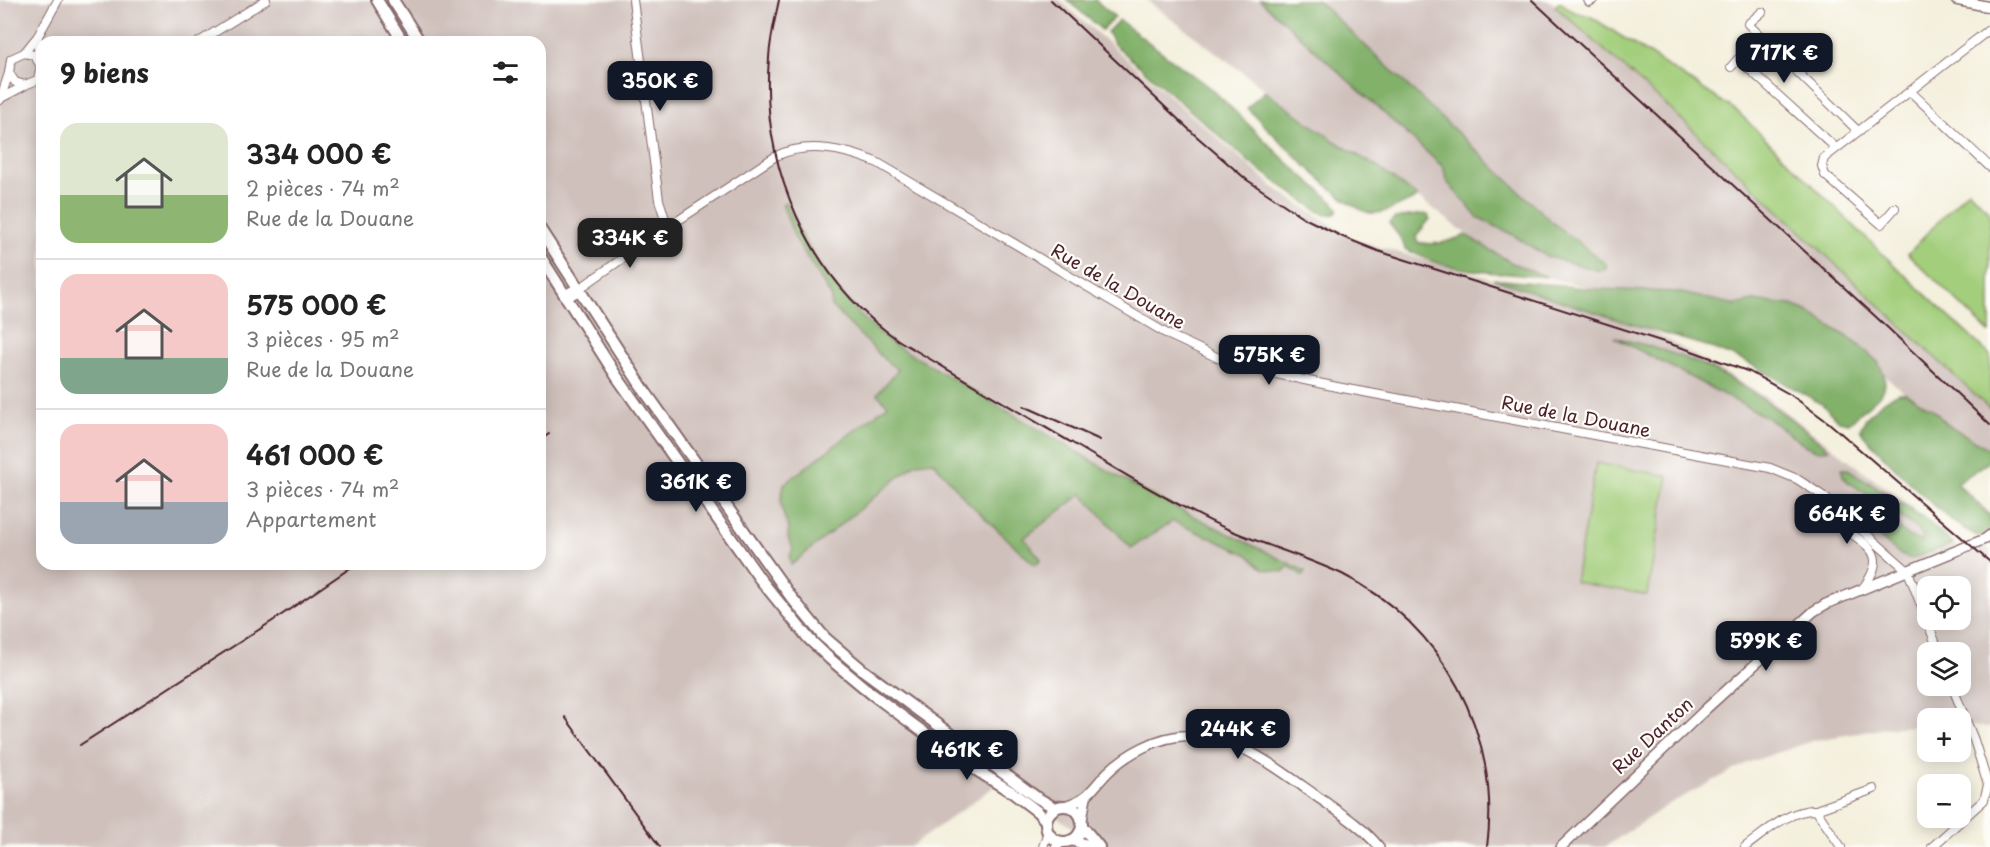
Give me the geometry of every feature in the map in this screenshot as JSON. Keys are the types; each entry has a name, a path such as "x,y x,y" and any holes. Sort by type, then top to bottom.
{"main road":[{"path":"377,0 399,36"},
{"path":"393,0 416,36"},
{"path":"546,239 644,390 790,597 824,637 864,671 1036,797 1061,807 1077,810 1082,823 1099,847"},
{"path":"546,265 617,378 773,596 809,639 872,694 949,752 1014,793 1038,812 1054,838 1064,843 1092,847"},
{"path":"566,296 579,289"},
{"path":"1047,826 1051,811 1061,807"},
{"path":"1064,843 1079,834 1082,823"}],"street":[{"path":"38,36 58,0"},
{"path":"209,36 267,0"},
{"path":"633,0 656,181 668,228"},
{"path":"1956,0 1990,7"},
{"path":"1762,12 1748,24 1858,131"},
{"path":"1895,208 1881,224 1825,174 1822,166 1824,158 1990,29"},
{"path":"1,99 11,59 24,53 36,38"},
{"path":"24,53 34,55 36,58"},
{"path":"1731,67 1738,59 1836,148"},
{"path":"9,73 15,82 25,85"},
{"path":"1,99 36,80"},
{"path":"1910,91 1990,167"},
{"name":"Rue de la Douane","path":"579,289 770,159 782,153 804,149 845,152 878,163 1169,335 1225,361 1337,387 1770,468 1797,479 1831,504 1908,571"},
{"name":"Rue de la Douane","path":"1831,504 1837,520 1873,551 1874,569 1861,590"},
{"name":"Rue Danton","path":"1562,847 1805,618 1826,604 1990,535"},
{"path":"1908,571 1935,642"},
{"path":"1932,847 1984,800 1988,785 1956,696"},
{"path":"1061,807 1086,797 1108,772 1142,747 1161,739 1216,738 1240,746 1269,762 1348,819 1379,847"},
{"path":"1745,847 1784,819 1805,810 1816,810 1874,789"},
{"path":"1082,823 1086,797"},
{"path":"1816,810 1841,847"},
{"path":"1043,847 1047,826"}],"shaded area":[{"path":"0,0 1059,0 1276,189 1355,240 1632,319 1767,398 1910,506 1965,555 1984,547 1990,551 1990,728 1971,725 1971,708 1917,708 1917,726 1887,728 1816,740 1747,763 1669,804 1605,847 1102,847 1002,781 910,847 0,847"},
{"path":"1146,0 1549,0 1668,107 1990,409 1990,450 1945,423 1934,410 1905,393 1884,375 1878,362 1855,342 1807,311 1753,301 1736,305 1677,292 1596,289 1547,277 1512,263 1488,250 1376,166 1333,140"}],"green space":[{"path":"1067,0 1095,0 1115,17 1102,30"},
{"path":"1260,0 1317,0 1552,222 1606,264 1606,269 1600,271 1546,256 1513,235 1477,217 1448,183 1443,167"},
{"path":"1560,2 1574,12 1590,16 1737,111 1990,355 1990,409 1668,107 1555,6"},
{"path":"1119,20 1214,91 1287,162 1334,203 1338,209 1335,214 1325,215 1254,166 1114,44 1107,32"},
{"path":"1265,91 1418,197 1376,213 1359,209 1344,199 1307,167 1247,108"},
{"path":"1968,190 1990,212 1990,333 1908,254"},
{"path":"786,202 805,242 829,279 858,312 890,342 1148,494 1305,571 1303,576 1289,566 1283,572 1263,569 1248,555 1173,521 1131,548 1082,494 1024,538 1041,559 1035,565 967,501 933,461 916,463 791,565 790,556 793,549 782,506 784,484 888,405 877,394 898,370 831,306 831,296 795,238 782,204"},
{"path":"1428,215 1430,219 1416,236 1417,242 1436,244 1466,235 1512,263 1547,277 1462,269 1431,261 1405,249 1402,240 1389,223 1395,218"},
{"path":"1493,279 1596,289 1677,292 1736,305 1753,301 1792,305 1807,311 1855,342 1878,362 1884,375 1885,385 1879,396 1849,423 1839,421 1822,404 1745,361 1706,346"},
{"path":"1614,337 1663,350 1711,369 1772,406 1829,449 1819,451 1806,446 1766,417"},
{"path":"1898,393 1905,393 1934,410 1945,423 1990,450 1990,461 1957,483 1990,515 1990,530 1979,536 1950,519 1919,492 1864,436 1860,429 1867,418 1881,404"},
{"path":"1596,463 1668,476 1647,595 1575,582"},
{"path":"1842,469 1848,469 1924,518 1953,544 1911,559 1901,555 1850,513 1853,498 1856,495 1908,536 1922,542 1923,537 1915,527 1847,481"}],"railway":[{"path":"779,0 769,58 768,99 773,139 782,179 797,216 816,252 839,285 867,314 898,340 1147,487 1220,526 1342,574 1378,595 1409,622 1436,653 1458,687 1474,725 1485,764 1489,805 1487,847"},
{"path":"1051,0 1195,135 1247,180 1304,218 1378,251 1689,350 1750,372 1791,395 1829,423 1990,562"},
{"path":"1532,0 1990,425"},
{"path":"1024,406 1100,440"},
{"path":"80,745 347,570"},
{"path":"565,717 660,847"}]}
